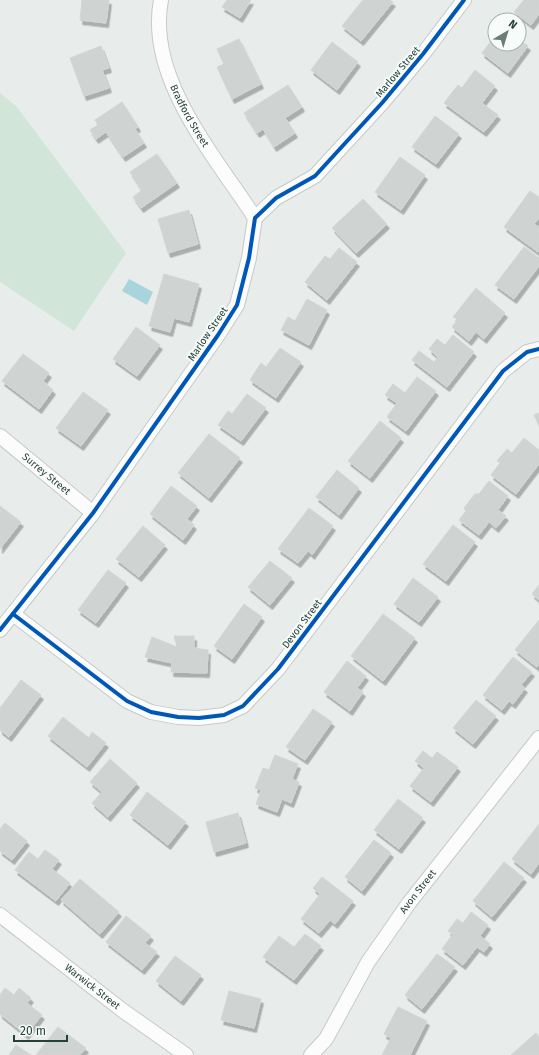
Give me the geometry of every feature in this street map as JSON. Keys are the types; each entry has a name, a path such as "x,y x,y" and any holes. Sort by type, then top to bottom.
{"street":[{"name":"Bradford Street","path":"161,0 159,10 160,41 166,69 182,107 255,218"},
{"name":"Marlow Street","path":"0,630 93,513 218,335 237,305 249,258 255,218 276,198 315,176 382,103 423,54 464,0"},
{"name":"Devon Street","path":"12,614 127,701 151,712 178,717 199,718 224,715 243,706 278,669 503,371 527,352 539,349"},
{"name":"Surrey Street","path":"0,436 93,513"},
{"name":"Avon Street","path":"311,1055 326,1039 368,962 409,903 539,738"},
{"name":"Warwick Street","path":"0,916 122,1010 186,1055"}],"green space":[{"path":"0,93 17,107 126,253 74,331 0,282"}],"water":[{"path":"129,279 153,292 147,305 122,291"}],"building":[{"path":"82,0 109,0 106,23 80,20"},
{"path":"227,0 251,0 240,18 222,7"},
{"path":"363,0 390,0 393,2 361,41 342,26"},
{"path":"524,0 539,0 539,14 531,25 527,22 527,12 514,12"},
{"path":"239,39 261,84 232,99 217,67 224,64 217,49"},
{"path":"332,42 358,62 337,90 311,70"},
{"path":"101,46 109,68 102,70 109,88 84,96 70,58"},
{"path":"487,46 487,52 524,52 508,73 482,53"},
{"path":"475,70 495,86 482,103 498,115 484,132 444,103 458,85 462,88"},
{"path":"288,85 302,107 285,118 295,133 274,147 263,129 257,133 244,113"},
{"path":"122,102 138,127 135,129 144,143 123,157 106,132 96,139 90,130 98,125 95,120"},
{"path":"435,116 459,134 436,164 412,147"},
{"path":"157,154 177,183 141,208 133,197 142,190 130,172"},
{"path":"400,157 425,175 401,210 375,192"},
{"path":"530,191 539,197 539,218 534,224 539,227 538,252 504,227"},
{"path":"363,199 387,224 356,253 332,228"},
{"path":"189,210 198,244 168,253 158,219"},
{"path":"524,247 539,258 539,266 514,299 495,285"},
{"path":"339,248 357,262 327,300 305,282 325,256 330,259"},
{"path":"164,274 199,284 189,322 174,318 170,332 149,326"},
{"path":"476,288 505,313 484,339 476,332 469,341 452,327 458,319 453,317"},
{"path":"307,299 327,310 309,345 281,330 288,317 295,321"},
{"path":"136,327 160,345 137,376 113,359"},
{"path":"453,335 474,352 447,387 412,360 419,351 434,362 438,357 429,349 437,339 445,345"},
{"path":"280,348 301,362 276,398 250,380 261,363 266,367"},
{"path":"23,354 49,373 43,381 53,390 39,409 2,381"},
{"path":"417,377 436,391 406,431 387,417 397,403 385,395 393,384 405,393"},
{"path":"83,392 108,410 81,446 56,428"},
{"path":"247,394 266,408 241,441 218,425 228,411 232,414"},
{"path":"539,413 539,425 534,415"},
{"path":"380,421 401,438 370,478 348,461"},
{"path":"209,434 240,458 209,498 178,473"},
{"path":"524,438 539,450 539,464 516,494 491,475 500,463 497,461 507,449 512,453"},
{"path":"337,470 359,488 339,515 316,497"},
{"path":"489,481 508,496 498,510 506,516 496,528 489,522 479,535 459,520 466,511 464,508 475,494 479,494"},
{"path":"171,486 197,506 187,519 194,525 183,540 150,514"},
{"path":"0,506 21,522 0,549"},
{"path":"309,508 333,526 312,555 308,551 298,563 278,549"},
{"path":"453,525 475,542 446,581 423,564"},
{"path":"143,526 165,545 139,577 116,559"},
{"path":"270,561 292,578 270,605 248,587"},
{"path":"108,570 126,583 96,623 78,610"},
{"path":"413,578 438,597 419,622 394,604"},
{"path":"539,585 539,600 532,594"},
{"path":"244,604 262,617 232,659 214,646"},
{"path":"383,614 415,638 383,681 351,656"},
{"path":"539,620 539,665 537,667 515,650"},
{"path":"174,636 194,636 194,648 208,650 207,673 171,672 172,663 145,657 152,637 177,647"},
{"path":"513,657 532,672 521,685 525,688 513,704 509,701 502,710 483,695"},
{"path":"347,661 366,676 357,688 363,692 350,711 324,692"},
{"path":"21,680 41,695 9,737 0,730 0,708"},
{"path":"476,700 496,716 473,744 453,728"},
{"path":"313,709 332,722 305,760 286,747"},
{"path":"63,717 89,738 92,732 106,743 87,767 48,736"},
{"path":"423,751 432,758 437,752 458,767 431,802 410,786 424,768 415,761"},
{"path":"275,755 298,764 292,779 299,782 291,803 282,799 277,812 256,804 261,790 255,788 263,768 269,770"},
{"path":"110,759 137,783 108,817 92,803 102,792 90,782"},
{"path":"147,792 186,822 168,845 130,815"},
{"path":"398,799 423,818 399,849 374,830"},
{"path":"238,813 246,843 214,852 206,822"},
{"path":"5,823 27,841 12,860 0,851 0,829"},
{"path":"539,824 539,863 531,874 512,859"},
{"path":"374,840 391,853 362,891 345,877"},
{"path":"45,850 59,860 52,869 70,883 56,901 15,870 29,852 38,859"},
{"path":"504,862 524,878 492,917 473,901"},
{"path":"322,877 353,901 335,924 330,920 319,933 301,919 320,894 313,888"},
{"path":"80,879 119,912 100,934 61,900"},
{"path":"471,912 488,925 480,936 490,944 484,952 477,947 463,965 442,949 453,934 448,931 457,919 463,923"},
{"path":"126,916 151,936 145,943 157,952 142,970 106,942"},
{"path":"305,934 321,946 294,980 263,957 279,936 294,947"},
{"path":"437,954 455,967 422,1009 405,995"},
{"path":"175,956 201,975 181,1001 156,981"},
{"path":"5,988 14,995 19,988 31,998 27,1003 42,1015 26,1035 0,1014 0,995"},
{"path":"229,991 261,999 254,1028 221,1020"},
{"path":"398,1007 427,1021 410,1055 382,1055 391,1038 384,1034"},
{"path":"58,1027 86,1048 80,1055 36,1055"},
{"path":"536,1033 539,1037 539,1055 511,1055"},
{"path":"16,1045 31,1055 9,1055"}],"cycle path":[{"path":"0,630 93,513 218,335 237,305 249,258 255,218 276,198 315,176 382,103 423,54 464,0"},
{"path":"13,614 127,701 151,712 178,717 199,718 224,715 243,706 278,669 503,371 527,352 539,349"}]}
